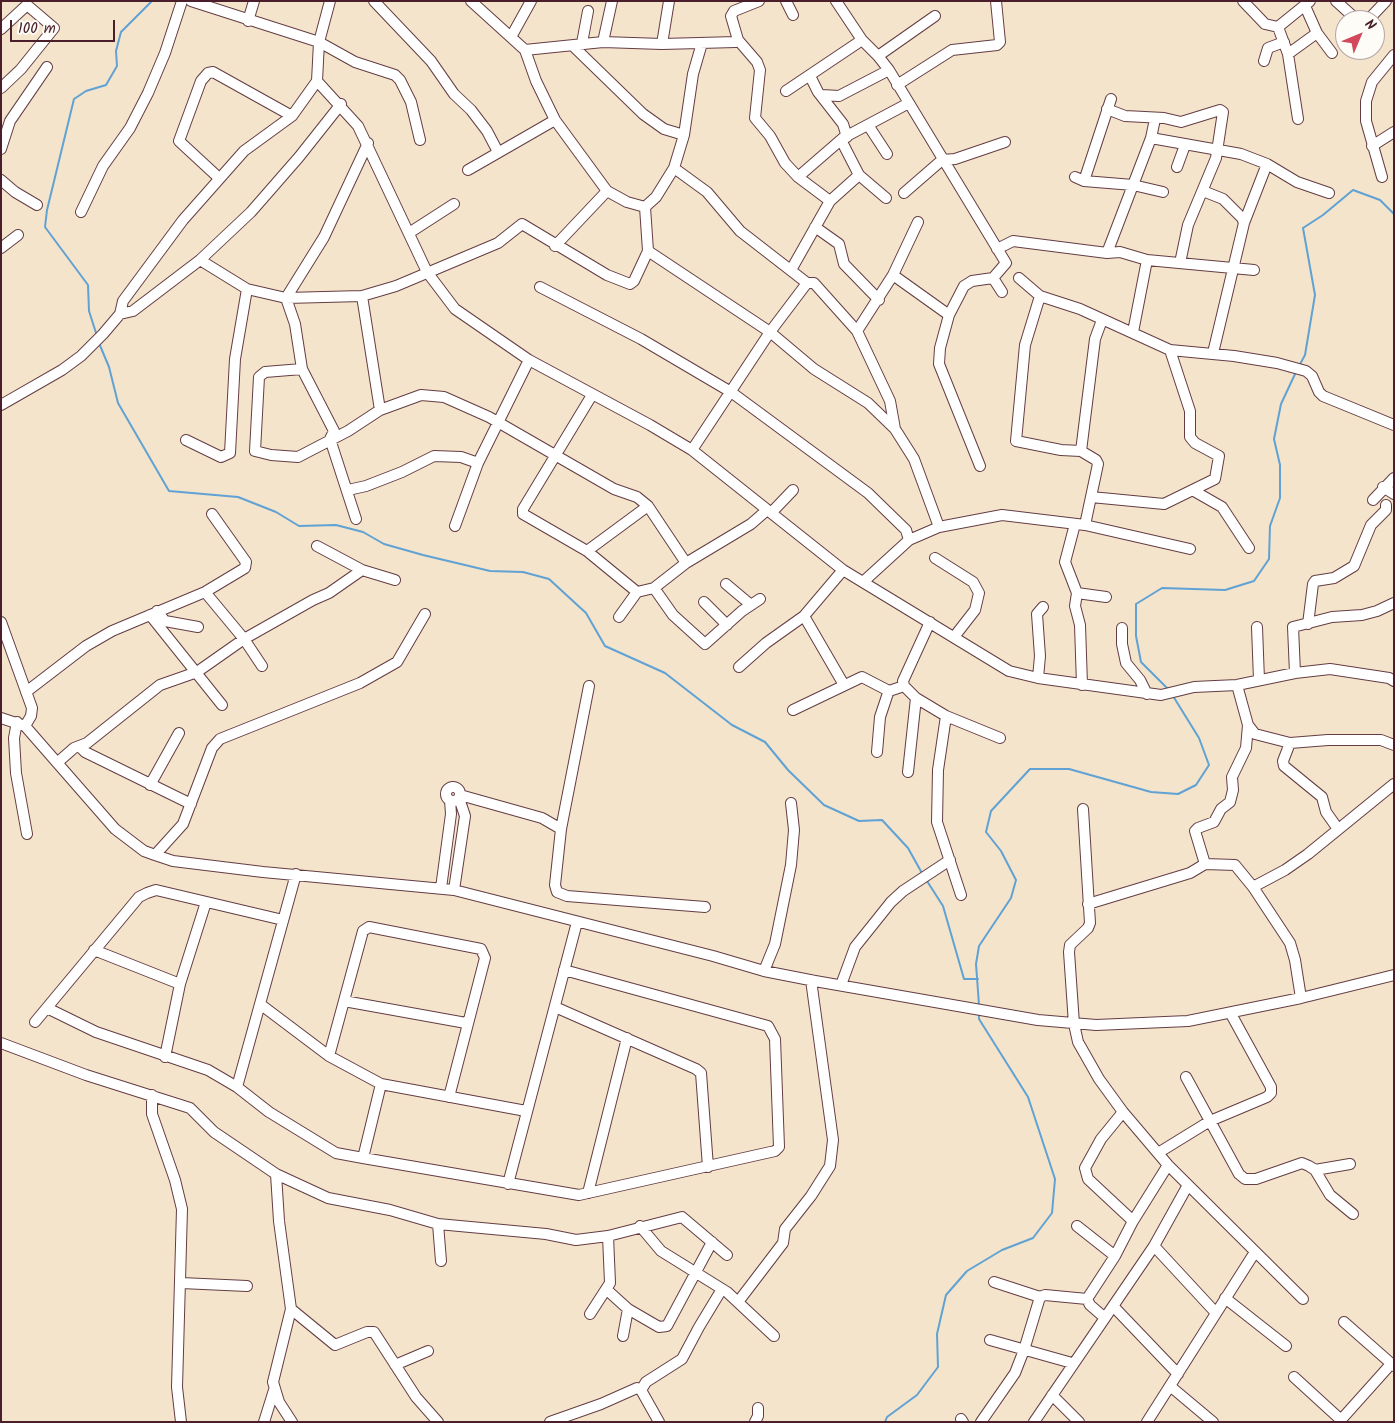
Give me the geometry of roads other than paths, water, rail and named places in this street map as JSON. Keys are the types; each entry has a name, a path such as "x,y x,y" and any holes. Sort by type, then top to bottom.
{"street":[{"path":"81,212 103,166 130,128 148,93 165,53 182,1"},
{"path":"248,21 254,1"},
{"path":"1,405 62,370 92,345 120,314 123,301 183,220 219,178 244,151 292,116 316,81 320,42 330,1"},
{"path":"374,1 431,61 454,94 471,110 487,131 498,152"},
{"path":"510,37 532,1"},
{"path":"603,42 612,1"},
{"path":"662,44 668,1"},
{"path":"759,1 732,13 738,40 758,62 760,70 755,118 770,136 785,163 798,177 830,201"},
{"path":"786,1 793,15"},
{"path":"897,85 952,50 997,46 1000,42 996,1"},
{"path":"1243,1 1265,24 1278,27"},
{"path":"1336,1 1346,10"},
{"path":"196,2 248,21 320,42 355,62 395,75 400,80 411,102 420,140"},
{"path":"837,2 862,40 878,56 888,70 1007,265 993,278 967,282 949,315 940,348 940,364 980,466"},
{"path":"477,3 525,50 536,81 555,120 606,191 627,202 645,207"},
{"path":"1278,27 1307,3 1317,33 1332,53"},
{"path":"1,29 27,5 54,28 21,69 1,88"},
{"path":"577,45 588,11"},
{"path":"878,56 934,16"},
{"path":"1278,27 1288,54 1298,119"},
{"path":"1288,54 1317,33"},
{"path":"525,50 603,42 662,44 736,42 738,40"},
{"path":"786,92 862,40"},
{"path":"1264,61 1268,48 1284,42"},
{"path":"645,207 656,197 674,168 684,135 693,74 702,43"},
{"path":"577,45 642,114 664,129 684,135"},
{"path":"1382,177 1366,121 1366,101 1372,82 1394,55"},
{"path":"1,149 10,121 47,67"},
{"path":"827,99 863,85 888,70"},
{"path":"219,178 179,141 201,81 208,73 213,72 292,116"},
{"path":"810,76 843,124 844,139 860,175 886,198"},
{"path":"316,81 341,104 358,126 368,143 427,272 455,309 529,360 592,396 650,425 692,450 843,570 1009,671 1082,685 1161,695 1194,687 1238,685 1294,673 1330,669 1389,678 1394,681"},
{"path":"120,314 133,311 200,260 251,212 299,158 341,104"},
{"path":"798,177 844,139 907,104"},
{"path":"1163,192 1133,185 1080,179 1109,104 1125,116 1181,122 1221,110 1223,112 1217,148 1203,191 1186,232 1180,264"},
{"path":"1107,253 1151,138 1156,119"},
{"path":"468,170 555,120"},
{"path":"868,125 887,154"},
{"path":"1372,146 1394,132"},
{"path":"1151,138 1217,148 1267,164 1297,182 1329,193"},
{"path":"904,193 942,160 955,159 1005,142"},
{"path":"286,298 324,237 368,143"},
{"path":"1177,167 1185,144"},
{"path":"1213,353 1244,223 1259,189 1267,164"},
{"path":"674,168 707,192 740,231 807,283 814,283 857,331 890,401 895,429"},
{"path":"791,270 830,201 860,175"},
{"path":"1,180 15,192 37,205"},
{"path":"555,246 606,191"},
{"path":"1203,191 1223,199 1242,218 1244,223"},
{"path":"409,233 454,204"},
{"path":"200,260 247,289 286,298 362,296 396,286 498,244 522,224 555,246 607,275 630,284 634,281 648,251 645,207"},
{"path":"857,331 893,276 918,222"},
{"path":"815,228 838,244 844,264 879,300"},
{"path":"1,248 18,235"},
{"path":"997,249 1012,241 1107,253 1120,252 1147,260 1180,264 1254,270"},
{"path":"648,251 770,332 814,369 868,403 895,429 914,459 939,527"},
{"path":"1132,332 1147,260"},
{"path":"893,276 949,315"},
{"path":"993,278 1002,292"},
{"path":"1019,278 1040,296 1080,309 1170,350 1213,353 1276,363 1306,371 1312,376 1319,392 1324,396 1394,425"},
{"path":"692,450 770,332 807,283"},
{"path":"540,287 641,339 731,392 868,492 906,530 909,540"},
{"path":"186,440 222,458 230,453 236,359 247,289"},
{"path":"362,296 380,410"},
{"path":"1040,296 1026,345 1016,441 1061,450 1081,451 1094,458 1098,464 1091,497 1066,562 1077,593 1075,606 1080,625 1082,685"},
{"path":"286,298 295,324 302,369 334,431 330,439 356,519"},
{"path":"1081,451 1095,339 1102,320"},
{"path":"1091,497 1164,504 1216,480 1219,456 1195,443 1190,437 1190,411 1170,350"},
{"path":"455,526 478,463 499,424 529,360"},
{"path":"302,369 265,372 259,376 253,449 271,455 298,457 348,431 380,410 420,395 444,397 489,417 614,489 637,497 648,506 686,563"},
{"path":"592,396 523,509 523,514 587,551 637,592"},
{"path":"348,490 366,486 402,472 434,456 453,456 478,463"},
{"path":"1378,494 1394,478"},
{"path":"619,617 637,592 654,588 686,563 751,524 793,490"},
{"path":"1194,491 1222,507 1249,548"},
{"path":"1378,494 1394,494"},
{"path":"1378,494 1394,517"},
{"path":"587,551 648,506"},
{"path":"1308,624 1313,584 1315,581 1334,578 1354,566 1371,525 1386,510 1386,506"},
{"path":"26,692 86,646 112,631 205,592 245,568 246,562 212,514"},
{"path":"863,582 909,540 939,527 1002,515 1080,524 1190,549"},
{"path":"318,546 362,570 395,580"},
{"path":"935,558 973,582 979,593 976,610 954,637"},
{"path":"58,762 79,746 87,743 160,685 197,672 244,639 312,600 329,593 362,570"},
{"path":"739,667 766,642 804,616 843,570"},
{"path":"654,588 673,615 701,642 706,644 755,602 726,584"},
{"path":"205,592 244,639 262,666"},
{"path":"1077,593 1106,597"},
{"path":"704,602 727,625"},
{"path":"1294,673 1293,627 1332,617 1362,616 1394,603"},
{"path":"1038,678 1040,656 1037,614 1043,607"},
{"path":"153,613 165,621 198,627"},
{"path":"153,613 222,705"},
{"path":"155,855 183,824 212,748 220,739 360,683 397,662 425,614"},
{"path":"804,616 844,685"},
{"path":"1,622 32,708 31,716 21,724 14,738 16,773 27,834"},
{"path":"930,622 903,681 904,686 916,698 946,716 1000,738"},
{"path":"1257,627 1259,680"},
{"path":"1122,628 1122,644 1126,663 1140,680 1147,694"},
{"path":"793,710 862,677 890,691 904,686"},
{"path":"1205,864 1195,832 1198,828 1214,822 1222,809 1230,802 1234,790 1232,778 1246,748 1248,725 1238,685"},
{"path":"589,686 560,829 555,885 557,892 567,896 704,907"},
{"path":"877,752 880,717 890,691"},
{"path":"908,772 916,698"},
{"path":"946,716 938,770 937,822 961,895"},
{"path":"1,718 21,724 58,762 115,829 144,851 155,855 191,863 263,872 454,890 713,956 764,971 812,980 1074,1024 1188,1021 1231,1014 1394,975"},
{"path":"1248,725 1255,734 1290,743 1328,740 1381,740 1394,745"},
{"path":"150,785 179,734"},
{"path":"1290,743 1283,761 1284,766 1322,797 1326,812 1338,829"},
{"path":"79,746 85,752 191,804"},
{"path":"1253,887 1285,870 1394,784"},
{"path":"456,797 542,818 560,829"},
{"path":"441,888 451,814 456,797"},
{"path":"454,890 465,816 456,797"},
{"path":"764,971 775,944 791,865 794,830 791,803"},
{"path":"1083,809 1090,922 1088,928 1070,945 1069,952 1074,1024 1082,1049 1099,1079 1123,1112 1168,1165 1302,1299"},
{"path":"841,985 851,955 860,939 903,891 950,860"},
{"path":"1088,904 1190,873 1205,864 1235,865 1253,887 1290,943 1295,960 1300,998"},
{"path":"237,1086 296,874"},
{"path":"35,1022 139,897 147,893 156,890 283,920"},
{"path":"165,1057 180,984 206,902"},
{"path":"508,1184 577,922"},
{"path":"329,1056 363,932 369,927 481,950 485,958 466,1022 449,1097"},
{"path":"94,950 180,984"},
{"path":"47,1008 96,1032 165,1057 208,1070 237,1086 269,1112 336,1152 363,1158 579,1195 775,1152 779,1147 776,1048 772,1031 761,1023 564,970"},
{"path":"738,1302 783,1243 786,1229 811,1196 830,1166 833,1140 812,980"},
{"path":"1367,983 1394,982"},
{"path":"344,1001 466,1022"},
{"path":"260,1004 329,1056 382,1084 526,1111"},
{"path":"555,1007 696,1069 701,1073 708,1167"},
{"path":"1158,1153 1210,1121 1267,1097 1271,1093 1271,1087 1231,1014"},
{"path":"588,1194 627,1038"},
{"path":"1,1043 86,1075 190,1108 214,1132 276,1174 328,1198 390,1210 438,1224 546,1234 576,1240 608,1236 640,1226 682,1217 727,1255"},
{"path":"1186,1077 1239,1174 1246,1179 1256,1179 1302,1163 1315,1170 1330,1195 1353,1214"},
{"path":"363,1158 382,1084"},
{"path":"152,1095 152,1114 175,1180 182,1209 177,1387 181,1422"},
{"path":"1123,1112 1101,1139 1084,1168 1088,1179 1134,1221"},
{"path":"1315,1170 1350,1164"},
{"path":"1087,1299 1115,1256 1168,1165"},
{"path":"276,1174 279,1221 291,1309 273,1382 274,1390 292,1422"},
{"path":"1034,1422 1072,1363 1114,1306 1154,1246 1188,1184"},
{"path":"438,1224 441,1261"},
{"path":"640,1226 661,1251 695,1274 722,1289 774,1336"},
{"path":"1077,1226 1115,1256"},
{"path":"590,1314 610,1283 608,1236"},
{"path":"607,1290 628,1309 659,1327 667,1326 712,1242"},
{"path":"1154,1246 1216,1313"},
{"path":"1147,1422 1255,1252"},
{"path":"994,1282 1040,1297 1045,1295 1087,1299"},
{"path":"181,1283 247,1286"},
{"path":"641,1390 646,1382 682,1359 699,1326 722,1289"},
{"path":"981,1422 1014,1373 1024,1350 1040,1297"},
{"path":"1225,1298 1286,1346"},
{"path":"1087,1299 1090,1305 1105,1318"},
{"path":"1114,1306 1178,1374"},
{"path":"291,1309 335,1345 367,1332 374,1332 416,1397 438,1422"},
{"path":"623,1336 628,1309"},
{"path":"1294,1377 1343,1420 1392,1365 1344,1322"},
{"path":"990,1340 1072,1363"},
{"path":"395,1365 428,1351"},
{"path":"1170,1386 1213,1422"},
{"path":"550,1422 601,1404 633,1389 641,1390"},
{"path":"264,1422 274,1390"},
{"path":"641,1390 659,1422"},
{"path":"1052,1395 1079,1422"},
{"path":"755,1422 758,1416 758,1408"}],"waterway":[{"path":"97,336 89,311 88,285 45,227 47,210 74,99 86,91 106,85 117,66 116,51 121,32 152,1"},
{"path":"1299,366 1305,355 1315,295 1303,228 1323,215 1353,190 1380,200 1394,214"},
{"path":"99,343 109,367 118,403 169,491 238,497 276,512 299,526 336,525 363,532 384,544 423,555 490,571 523,572 549,579 586,613 605,646 665,673 732,725 765,742 788,770 824,805 859,821 882,820 908,848 923,875"},
{"path":"1169,690 1141,662 1136,636 1136,604 1162,588 1225,590 1254,581 1269,559 1270,526 1280,498 1280,465 1274,439 1281,404 1296,372"},
{"path":"979,1005 976,964 979,946 1011,898 1016,880 1001,851 986,832 991,811 1030,769 1069,769 1151,792 1178,794 1196,785 1209,765 1199,738 1173,696"},
{"path":"927,881 943,906 964,979 978,979"},
{"path":"885,1422 887,1417 917,1395 938,1367 937,1334 946,1295 967,1271 1002,1250 1033,1238 1052,1213 1055,1179 1028,1097 979,1019 979,1012"}]}
